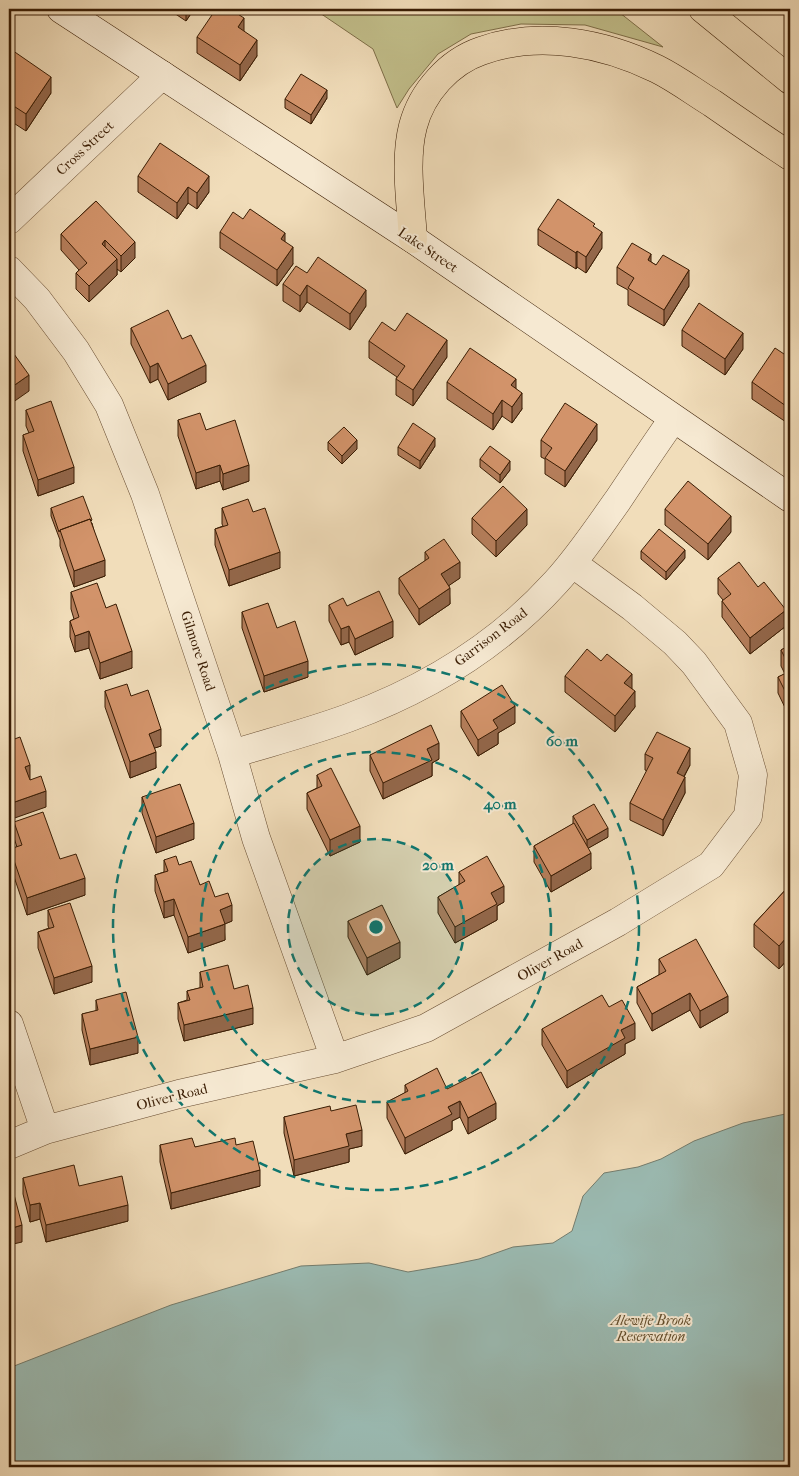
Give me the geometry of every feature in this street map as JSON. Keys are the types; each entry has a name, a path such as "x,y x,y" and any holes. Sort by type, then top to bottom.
{"highway":[{"path":"703,9 790,80"},
{"path":"413,239 409,155 416,116 430,90 445,73 466,57 494,46 527,41 563,41 595,46 627,56 674,78 790,156"}],"street":[{"name":"Lake Street","path":"73,12 162,76 413,239 790,498"},
{"name":"Cross Street","path":"9,220 162,76"},
{"name":"Gilmore Road","path":"9,270 38,299 76,351 109,405 146,494 232,754 256,838 335,1059"},
{"name":"Garrison Road","path":"232,754 348,718 400,696 445,672 508,628 541,597 572,563 600,526 673,418"},
{"name":"Oliver Road","path":"9,1145 45,1130 179,1094 335,1059 426,1028 618,922 711,865 748,816 753,775 738,723 694,663 674,643 646,619 572,563"},
{"path":"9,1024 45,1130"}],"shaded area":[{"path":"314,9 615,9 663,47 585,25 521,24 471,34 438,54 409,89 397,108 373,49"}],"water":[{"name":"Alewife Brook Reservation","path":"790,1113 790,1467 9,1467 9,1368 171,1305 301,1266 369,1263 408,1272 479,1259 513,1247 553,1243 572,1231 583,1196 604,1173 638,1167 661,1159 694,1141 743,1123"}],"building":[{"path":"216,9 230,9 244,18 238,27 257,40 240,65 197,37"},
{"path":"9,48 51,77 26,114 9,103"},
{"path":"301,74 327,90 311,115 285,99"},
{"path":"160,143 209,176 197,193 188,187 177,203 138,176"},
{"path":"558,199 595,224 593,226 602,232 586,257 577,251 576,253 538,229"},
{"path":"96,201 135,242 121,256 105,240 102,244 117,259 89,286 76,273 87,263 61,234"},
{"path":"250,209 285,233 281,239 293,247 277,270 220,232 233,212 243,219"},
{"path":"632,243 651,254 648,260 656,265 663,255 689,270 664,310 628,288 634,278 617,267"},
{"path":"318,257 366,290 350,314 307,285 300,296 283,284 296,266 307,273"},
{"path":"699,303 743,333 725,359 682,330"},
{"path":"168,310 182,339 191,335 206,365 168,384 158,363 150,367 131,328"},
{"path":"407,313 447,340 413,390 396,379 405,366 369,341 382,322 395,331"},
{"path":"9,347 29,375 9,389"},
{"path":"470,348 516,379 511,385 522,393 512,407 502,400 493,414 447,382"},
{"path":"775,348 790,358 790,400 786,406 752,382"},
{"path":"51,401 74,467 38,480 23,435 34,431 26,410"},
{"path":"565,403 597,424 565,471 545,458 552,448 541,440"},
{"path":"200,413 206,430 235,420 249,465 223,474 220,465 196,473 178,420"},
{"path":"413,423 435,438 420,461 398,447"},
{"path":"344,427 357,440 342,456 328,442"},
{"path":"490,446 510,461 500,475 480,459"},
{"path":"688,481 731,516 708,544 665,509"},
{"path":"503,486 527,509 496,541 472,518"},
{"path":"83,496 92,520 90,519 59,532 51,508"},
{"path":"248,499 253,512 265,508 280,552 229,570 215,529 228,525 222,508"},
{"path":"90,519 105,560 74,571 60,530"},
{"path":"659,529 685,550 666,572 641,551"},
{"path":"444,539 460,562 441,574 450,588 419,609 399,578 429,558 425,552"},
{"path":"739,562 758,587 764,582 786,610 750,638 722,601 731,594 718,578"},
{"path":"97,583 106,608 116,604 132,651 100,663 89,631 75,636 70,621 79,617 71,592"},
{"path":"379,591 393,621 355,639 349,626 341,629 329,605 343,598 347,606"},
{"path":"268,603 277,628 295,621 308,661 264,676 242,612"},
{"path":"790,645 790,668 781,650"},
{"path":"587,649 601,661 607,654 632,674 624,683 635,691 615,716 565,676"},
{"path":"790,671 790,701 778,677"},
{"path":"127,684 131,696 148,690 161,729 149,734 156,752 130,762 105,691"},
{"path":"502,685 515,706 493,720 498,728 478,740 461,711"},
{"path":"431,725 439,743 427,749 432,760 383,783 370,755"},
{"path":"657,732 690,748 677,773 685,777 663,820 630,803 653,758 645,754"},
{"path":"20,737 30,765 25,767 30,780 41,776 46,791 9,804 9,741"},
{"path":"331,768 360,826 330,840 307,793 322,786 317,775"},
{"path":"180,784 194,823 156,837 142,797"},
{"path":"594,804 608,828 587,840 573,816"},
{"path":"43,812 60,859 76,854 85,878 27,898 10,849 22,845 14,822"},
{"path":"574,823 591,853 551,876 534,846"},
{"path":"176,856 179,865 191,861 200,885 209,881 215,897 228,893 232,905 220,910 225,924 188,937 174,899 164,902 155,875 168,871 164,860"},
{"path":"487,856 504,886 491,893 497,904 455,927 438,897 465,881 459,872"},
{"path":"790,885 790,942 786,938 779,946 754,924"},
{"path":"70,903 92,966 54,978 38,932 54,927 48,910"},
{"path":"382,905 400,942 367,958 348,921"},
{"path":"696,939 728,996 700,1011 690,993 652,1014 637,987 666,971 659,959"},
{"path":"228,965 234,989 248,985 253,1008 184,1025 178,1003 190,1000 187,991 203,987 200,972"},
{"path":"126,992 138,1037 90,1049 82,1014 98,1010 96,1000"},
{"path":"602,995 609,1007 622,1000 635,1023 621,1030 625,1038 567,1071 542,1029"},
{"path":"437,1068 447,1089 481,1072 496,1103 468,1118 460,1101 448,1107 452,1114 405,1138 387,1102 408,1091 405,1085"},
{"path":"356,1105 362,1130 346,1134 349,1146 294,1160 284,1117 330,1106 331,1111"},
{"path":"192,1138 195,1147 235,1138 236,1145 253,1141 260,1170 171,1193 160,1145"},
{"path":"74,1165 79,1186 122,1176 128,1205 46,1225 40,1203 30,1205 23,1178"},
{"path":"11,1183 22,1225 9,1229 9,1184"}]}
